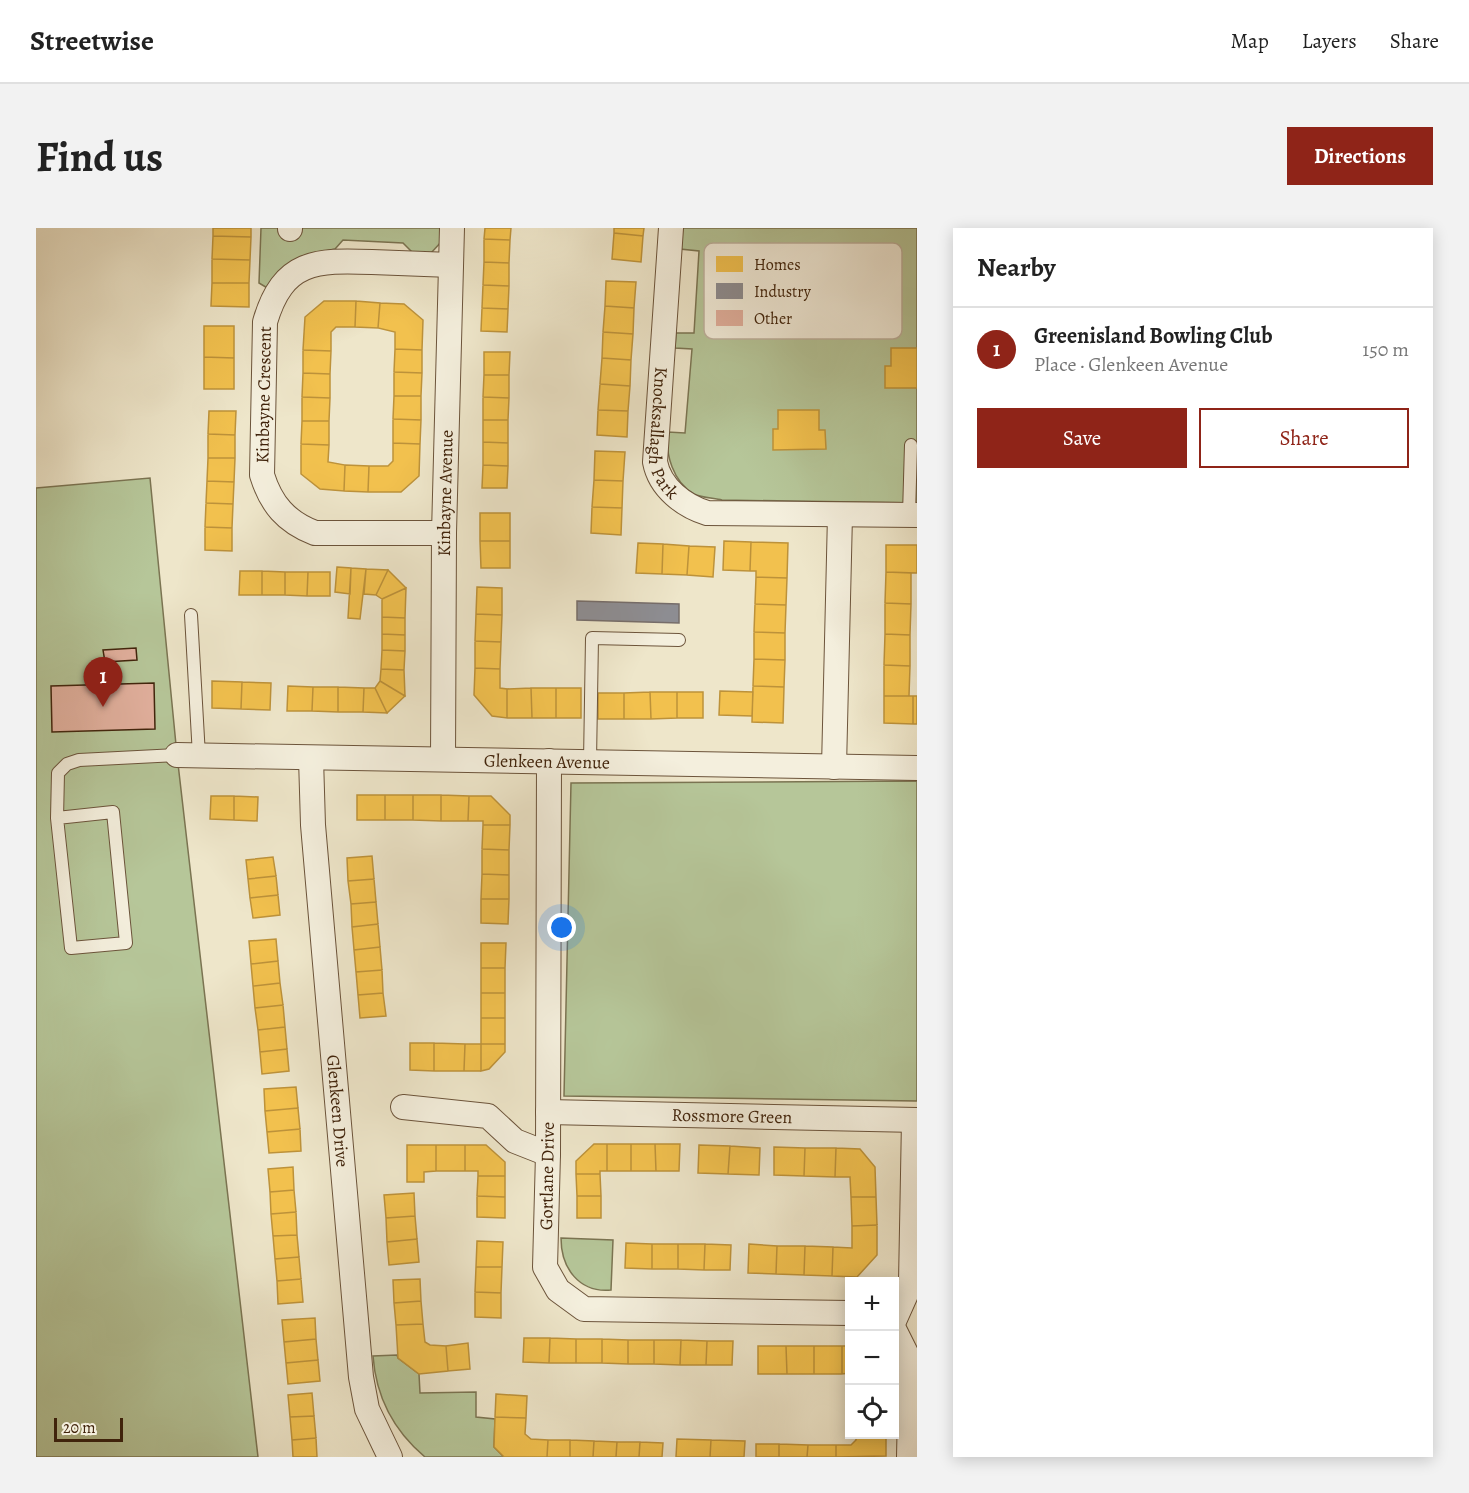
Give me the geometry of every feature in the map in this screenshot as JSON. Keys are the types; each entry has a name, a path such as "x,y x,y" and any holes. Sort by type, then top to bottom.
{"street":[{"name":"Kinbayne Avenue","path":"443,759 444,534 452,228"},
{"name":"Knocksallagh Park","path":"671,228 655,462 657,473 683,503 707,513 913,515"},
{"name":"Kinbayne Crescent","path":"444,534 315,533 299,527 281,512 267,492 262,475 265,333 272,298 284,281 305,266 326,261 451,265"},
{"path":"834,767 840,515"},
{"name":"Glenkeen Avenue","path":"188,755 917,768"},
{"name":"Glenkeen Drive","path":"311,758 314,836 361,1377 367,1409 390,1457"},
{"name":"Gortlane Drive","path":"549,761 548,1154 545,1267 558,1290 584,1309 845,1313"},
{"path":"403,1107 488,1116 515,1141 548,1154"},
{"name":"Rossmore Green","path":"548,1112 916,1120"},
{"path":"899,1309 910,1283 916,1120"},
{"path":"895,1331 911,1363 909,1457"}],"lane":[{"path":"910,446 913,515"},
{"path":"57,818 113,812 126,943 71,948 57,818 58,773 67,764 80,760 188,755 191,615"},
{"path":"590,761 592,638 679,640"}],"green space":[{"path":"261,228 284,228 284,233 301,233 302,228 447,228 442,241 431,253 412,252 403,243 343,240 335,249 306,255 269,289 259,283"},
{"path":"682,228 917,228 917,503 722,500 694,494 687,489 672,467 667,440 668,432 685,433 692,349 675,348 676,333 694,333 699,251 680,249"},
{"path":"150,478 177,755 258,1457 36,1457 36,488"},
{"path":"917,781 917,1101 564,1096 571,783"},
{"path":"561,1238 613,1240 611,1290 590,1287 581,1283 574,1276 564,1259"},
{"path":"397,1355 419,1374 420,1393 476,1392 476,1417 495,1419 494,1447 504,1457 425,1457 414,1447 388,1412 375,1371 373,1356"}],"building: Homes":[{"path":"213,228 251,228 251,237 213,236"},
{"path":"485,228 511,228 510,240 484,239"},
{"path":"614,228 644,228 643,236 614,233"},
{"path":"614,233 643,236 641,262 612,259"},
{"path":"213,236 251,237 250,260 212,259"},
{"path":"484,239 510,240 509,263 484,262"},
{"path":"212,259 250,260 249,283 212,283"},
{"path":"484,262 509,263 509,286 483,285"},
{"path":"606,281 636,282 634,308 605,306"},
{"path":"212,283 249,283 249,307 211,306"},
{"path":"483,285 509,286 508,309 482,308"},
{"path":"324,301 356,301 355,327 336,327 331,332 331,351 303,350 305,317"},
{"path":"356,301 380,303 378,328 355,327"},
{"path":"380,303 404,304 423,320 422,350 395,349 395,332 378,328"},
{"path":"605,306 634,308 633,334 603,332"},
{"path":"482,308 508,309 507,332 481,331"},
{"path":"204,326 234,326 234,358 204,357"},
{"path":"603,332 633,334 631,360 602,358"},
{"path":"891,348 917,348 917,388 885,388 885,366 891,366"},
{"path":"395,349 422,350 422,373 394,372"},
{"path":"303,350 331,351 330,374 303,373"},
{"path":"484,352 510,352 509,375 484,375"},
{"path":"204,357 234,358 234,389 204,389"},
{"path":"602,358 631,360 630,386 600,384"},
{"path":"394,372 422,373 421,396 394,396"},
{"path":"303,373 330,374 330,398 302,397"},
{"path":"484,375 509,375 509,398 483,397"},
{"path":"600,384 630,386 628,411 598,410"},
{"path":"394,396 421,396 421,420 393,419"},
{"path":"302,397 330,398 329,421 302,421"},
{"path":"483,397 509,398 508,420 483,420"},
{"path":"598,410 628,411 627,437 597,435"},
{"path":"778,410 819,410 819,430 825,430 826,449 773,450 773,429 778,429"},
{"path":"209,411 236,411 235,435 208,434"},
{"path":"393,419 421,420 420,444 393,443"},
{"path":"483,420 508,420 508,443 483,442"},
{"path":"302,421 329,421 329,445 301,444"},
{"path":"208,434 235,435 235,458 208,458"},
{"path":"483,442 508,443 508,466 483,465"},
{"path":"393,443 420,444 419,476 401,492 368,492 369,466 388,466 393,461"},
{"path":"301,444 329,445 328,462 345,465 344,491 320,489 301,474"},
{"path":"595,451 625,452 623,481 594,480"},
{"path":"208,458 235,458 234,482 207,481"},
{"path":"345,465 369,466 368,492 344,491"},
{"path":"483,465 508,466 507,488 482,488"},
{"path":"594,480 623,481 622,508 592,507"},
{"path":"207,481 234,482 233,504 206,503"},
{"path":"206,503 233,504 232,528 205,527"},
{"path":"592,507 622,508 621,535 591,533"},
{"path":"480,513 510,513 510,541 480,541"},
{"path":"205,527 232,528 232,551 205,550"},
{"path":"480,541 510,541 510,568 481,568"},
{"path":"724,541 751,542 750,571 723,570"},
{"path":"751,542 788,543 787,578 756,577 756,571 750,571"},
{"path":"638,543 663,544 662,574 636,573"},
{"path":"663,544 689,546 687,575 662,574"},
{"path":"886,545 917,545 917,573 886,572"},
{"path":"689,546 715,547 713,577 687,575"},
{"path":"337,567 351,568 350,594 335,592"},
{"path":"351,568 366,569 360,619 348,618"},
{"path":"366,569 388,570 376,595 364,594"},
{"path":"388,570 406,588 382,599 376,595"},
{"path":"240,571 262,571 262,595 239,595"},
{"path":"262,571 285,572 285,595 262,595"},
{"path":"285,572 308,572 307,596 285,595"},
{"path":"308,572 330,572 330,596 307,596"},
{"path":"886,572 911,573 911,604 885,603"},
{"path":"756,577 787,578 786,605 755,604"},
{"path":"477,587 502,588 502,615 476,614"},
{"path":"406,588 405,618 382,617 382,599"},
{"path":"885,603 911,604 910,635 885,634"},
{"path":"755,604 786,605 785,633 754,632"},
{"path":"476,614 502,615 501,642 475,641"},
{"path":"382,617 405,618 405,635 382,634"},
{"path":"754,632 785,633 785,660 754,659"},
{"path":"382,634 405,635 405,651 382,650"},
{"path":"885,634 910,635 910,666 884,665"},
{"path":"475,641 501,642 500,669 475,668"},
{"path":"382,650 405,651 404,670 381,669"},
{"path":"754,659 785,660 784,687 753,686"},
{"path":"884,665 910,666 909,696 884,696"},
{"path":"475,668 500,669 500,688 507,689 507,718 492,716 474,695"},
{"path":"381,669 404,670 405,696 380,681"},
{"path":"212,681 242,682 241,709 212,708"},
{"path":"380,681 405,696 387,713 375,688"},
{"path":"242,682 271,683 270,710 241,709"},
{"path":"288,686 313,687 312,711 287,711"},
{"path":"753,686 784,687 783,723 752,722"},
{"path":"313,687 338,687 338,712 312,711"},
{"path":"338,687 364,688 363,712 338,712"},
{"path":"364,688 375,688 387,713 363,712"},
{"path":"531,688 532,718 507,718 507,689"},
{"path":"531,688 556,688 556,718 532,718"},
{"path":"556,688 581,688 581,718 556,718"},
{"path":"720,691 753,692 752,716 719,715"},
{"path":"650,692 677,692 677,718 651,719"},
{"path":"650,692 651,719 624,719 624,693"},
{"path":"677,692 703,692 703,718 677,718"},
{"path":"598,693 624,693 624,719 598,719"},
{"path":"884,696 913,696 913,724 884,723"},
{"path":"913,696 917,696 917,724 913,724"},
{"path":"357,795 385,795 385,820 357,820"},
{"path":"385,795 413,795 413,820 385,820"},
{"path":"413,795 441,795 441,821 413,820"},
{"path":"441,795 469,796 468,821 441,821"},
{"path":"211,796 234,796 234,820 210,819"},
{"path":"234,796 258,797 257,821 234,820"},
{"path":"469,796 491,796 510,815 510,825 483,825 483,821 468,821"},
{"path":"483,825 510,825 509,850 482,849"},
{"path":"482,849 509,850 509,875 482,874"},
{"path":"372,856 374,879 348,881 347,858"},
{"path":"273,857 276,876 248,879 246,860"},
{"path":"482,874 509,875 509,899 481,899"},
{"path":"276,876 278,895 250,898 248,879"},
{"path":"374,879 376,902 351,904 348,881"},
{"path":"278,895 280,915 253,918 250,898"},
{"path":"481,899 509,899 508,924 481,923"},
{"path":"376,902 378,924 352,927 351,904"},
{"path":"378,924 380,947 354,950 352,927"},
{"path":"276,939 278,961 251,964 249,941"},
{"path":"481,943 506,943 505,968 481,968"},
{"path":"380,947 382,970 356,972 354,950"},
{"path":"278,961 280,983 253,986 251,964"},
{"path":"481,968 505,968 505,993 481,993"},
{"path":"382,970 383,993 358,995 356,972"},
{"path":"280,983 283,1005 255,1008 253,986"},
{"path":"383,993 386,1016 360,1018 358,995"},
{"path":"481,993 505,993 505,1018 481,1018"},
{"path":"283,1005 285,1027 258,1030 255,1008"},
{"path":"481,1018 505,1018 505,1044 481,1044"},
{"path":"285,1027 287,1049 260,1052 258,1030"},
{"path":"410,1043 434,1043 434,1071 410,1070"},
{"path":"434,1043 465,1044 464,1071 434,1071"},
{"path":"465,1044 481,1044 481,1071 464,1071"},
{"path":"481,1044 505,1044 505,1052 489,1069 481,1071"},
{"path":"287,1049 289,1071 262,1074 260,1052"},
{"path":"296,1087 298,1108 265,1111 264,1089"},
{"path":"298,1108 300,1129 267,1132 265,1111"},
{"path":"300,1129 301,1151 269,1153 267,1132"},
{"path":"594,1144 607,1144 607,1171 600,1171 600,1174 576,1174 576,1161"},
{"path":"607,1144 631,1144 631,1171 607,1171"},
{"path":"631,1144 655,1144 656,1171 631,1171"},
{"path":"655,1144 680,1144 679,1171 656,1171"},
{"path":"407,1145 436,1145 436,1171 424,1172 424,1182 407,1182"},
{"path":"436,1145 465,1145 465,1171 436,1171"},
{"path":"465,1145 486,1145 505,1162 505,1176 478,1176 478,1171 465,1171"},
{"path":"699,1145 730,1146 728,1174 698,1173"},
{"path":"730,1146 760,1148 759,1175 728,1174"},
{"path":"774,1147 805,1148 804,1176 774,1175"},
{"path":"805,1148 836,1148 835,1177 804,1176"},
{"path":"836,1148 860,1149 875,1167 876,1197 851,1197 850,1177 835,1177"},
{"path":"293,1167 294,1190 270,1192 268,1169"},
{"path":"576,1174 600,1174 601,1196 577,1196"},
{"path":"478,1176 505,1176 505,1197 477,1196"},
{"path":"294,1190 296,1212 271,1214 270,1192"},
{"path":"414,1193 415,1216 386,1218 384,1195"},
{"path":"477,1196 505,1197 505,1218 477,1217"},
{"path":"577,1196 601,1196 601,1218 577,1218"},
{"path":"851,1197 876,1197 877,1225 852,1226"},
{"path":"296,1212 297,1235 273,1236 271,1214"},
{"path":"415,1216 417,1239 387,1242 386,1218"},
{"path":"877,1225 877,1255 857,1277 832,1276 833,1247 852,1248 852,1226"},
{"path":"297,1235 299,1257 275,1259 273,1236"},
{"path":"417,1239 419,1262 389,1265 387,1242"},
{"path":"477,1241 503,1242 502,1267 476,1267"},
{"path":"626,1243 652,1244 652,1269 625,1268"},
{"path":"652,1244 678,1244 678,1269 652,1269"},
{"path":"678,1244 705,1244 704,1270 678,1269"},
{"path":"705,1244 731,1245 730,1270 704,1270"},
{"path":"749,1244 777,1246 776,1274 748,1273"},
{"path":"777,1246 805,1246 804,1275 776,1274"},
{"path":"805,1246 833,1247 832,1276 804,1275"},
{"path":"299,1257 301,1279 277,1281 275,1259"},
{"path":"476,1267 502,1267 501,1293 475,1292"},
{"path":"301,1279 303,1302 278,1304 277,1281"},
{"path":"420,1279 421,1301 394,1303 393,1280"},
{"path":"475,1292 501,1293 501,1318 475,1317"},
{"path":"421,1301 423,1324 396,1325 394,1303"},
{"path":"315,1318 316,1339 284,1342 282,1320"},
{"path":"423,1324 425,1342 430,1345 446,1346 448,1371 419,1374 398,1358 396,1325"},
{"path":"524,1338 550,1338 549,1363 523,1362"},
{"path":"550,1338 576,1339 576,1363 549,1363"},
{"path":"316,1339 318,1360 286,1363 284,1342"},
{"path":"576,1339 602,1339 602,1363 576,1363"},
{"path":"602,1339 628,1340 628,1364 602,1363"},
{"path":"628,1340 654,1340 654,1364 628,1364"},
{"path":"654,1340 681,1340 680,1365 654,1364"},
{"path":"681,1340 707,1341 706,1365 680,1365"},
{"path":"707,1341 733,1341 732,1365 706,1365"},
{"path":"468,1343 470,1369 448,1371 446,1346"},
{"path":"758,1346 786,1346 787,1374 758,1374"},
{"path":"786,1346 814,1346 814,1374 787,1374"},
{"path":"814,1346 842,1346 842,1374 814,1374"},
{"path":"842,1346 845,1346 845,1374 842,1374"},
{"path":"318,1360 320,1381 288,1384 286,1363"},
{"path":"312,1393 314,1416 290,1417 288,1395"},
{"path":"496,1394 527,1396 526,1418 495,1417"},
{"path":"314,1416 316,1438 292,1440 290,1417"},
{"path":"495,1417 526,1418 525,1434 531,1439 548,1440 547,1457 504,1457 494,1447"},
{"path":"316,1438 317,1457 293,1457 292,1440"},
{"path":"677,1439 711,1440 710,1457 676,1457"},
{"path":"886,1439 886,1456 836,1457 836,1445 851,1445 856,1440"},
{"path":"548,1440 570,1440 570,1457 547,1457"},
{"path":"570,1440 594,1441 593,1457 570,1457"},
{"path":"711,1440 745,1441 744,1457 710,1457"},
{"path":"594,1441 617,1442 616,1457 593,1457"},
{"path":"617,1442 640,1442 639,1457 616,1457"},
{"path":"640,1442 663,1443 662,1457 639,1457"},
{"path":"756,1444 779,1444 779,1457 756,1457"},
{"path":"779,1444 808,1445 807,1457 779,1457"},
{"path":"808,1445 836,1445 836,1457 807,1457"}],"building: Industry":[{"path":"577,601 679,604 679,623 577,620"}],"building: Other":[{"path":"136,648 137,660 105,662 103,650"},
{"path":"154,683 155,729 52,732 51,686"}],"place":[{"name":"Greenisland Bowling Club","path":"103,707"}]}
